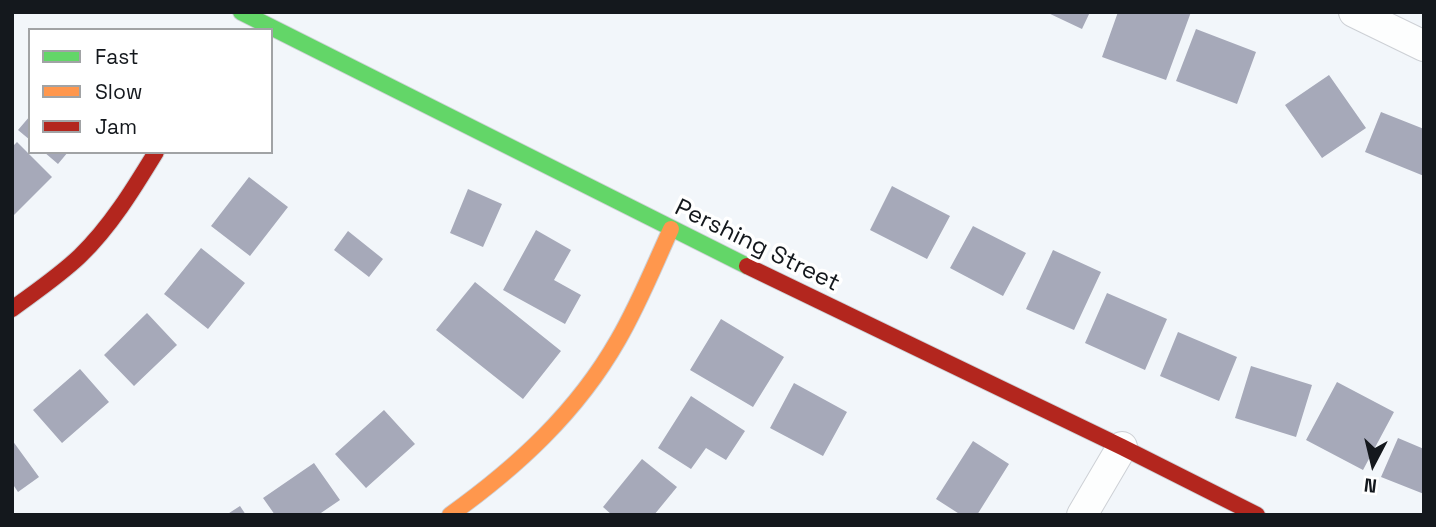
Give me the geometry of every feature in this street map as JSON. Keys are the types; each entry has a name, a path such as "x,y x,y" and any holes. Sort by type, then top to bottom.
{"street":[{"path":"233,28 242,12"},
{"name":"Pershing Street","path":"242,12 671,229 1257,515"},
{"path":"1354,12 1424,46"},
{"path":"12,309 81,255 126,201 155,154"},
{"path":"450,515 526,457 583,394 618,340 671,229"},
{"path":"1082,515 1122,447"}],"building":[{"path":"1046,12 1090,12 1082,29"},
{"path":"1118,12 1191,12 1166,80 1102,57"},
{"path":"1196,29 1256,52 1237,104 1176,81"},
{"path":"1329,75 1366,128 1322,158 1285,105"},
{"path":"1381,112 1424,129 1424,176 1365,152"},
{"path":"28,118 28,138 18,130"},
{"path":"17,142 52,177 12,217 12,147"},
{"path":"46,154 66,154 58,164"},
{"path":"249,177 288,207 250,256 211,226"},
{"path":"892,186 950,216 927,259 870,230"},
{"path":"468,189 502,204 483,247 450,233"},
{"path":"973,226 1026,253 1003,296 950,268"},
{"path":"536,230 571,250 554,280 581,295 565,324 503,290"},
{"path":"348,231 383,259 369,277 334,250"},
{"path":"201,248 245,283 208,329 164,294"},
{"path":"1053,250 1101,272 1074,330 1026,309"},
{"path":"475,282 561,351 523,399 436,330"},
{"path":"1107,293 1167,319 1145,370 1085,343"},
{"path":"147,313 177,345 134,386 104,355"},
{"path":"721,319 784,357 753,407 690,370"},
{"path":"1178,332 1237,357 1219,401 1160,376"},
{"path":"1251,366 1312,385 1296,437 1235,418"},
{"path":"80,369 109,402 62,443 33,410"},
{"path":"1337,382 1394,412 1363,470 1306,440"},
{"path":"794,383 847,412 823,456 770,428"},
{"path":"691,396 745,431 726,460 706,448 691,469 658,448"},
{"path":"384,410 415,444 366,488 335,454"},
{"path":"1398,438 1424,449 1424,494 1381,477"},
{"path":"12,440 39,477 18,492 12,483"},
{"path":"973,441 1009,464 977,515 961,515 936,499"},
{"path":"642,459 677,487 654,515 612,515 603,507"},
{"path":"314,463 340,500 318,515 275,515 263,498"},
{"path":"240,506 246,515 226,515"}],"traffic: fast":[{"path":"241,12 273,28"},
{"path":"273,28 747,266"}],"traffic: slow":[{"path":"450,515 522,458 584,391 626,326 671,229"}],"traffic: jam":[{"path":"12,309 80,256 102,232 155,154"},
{"path":"747,266 1257,515"}]}
